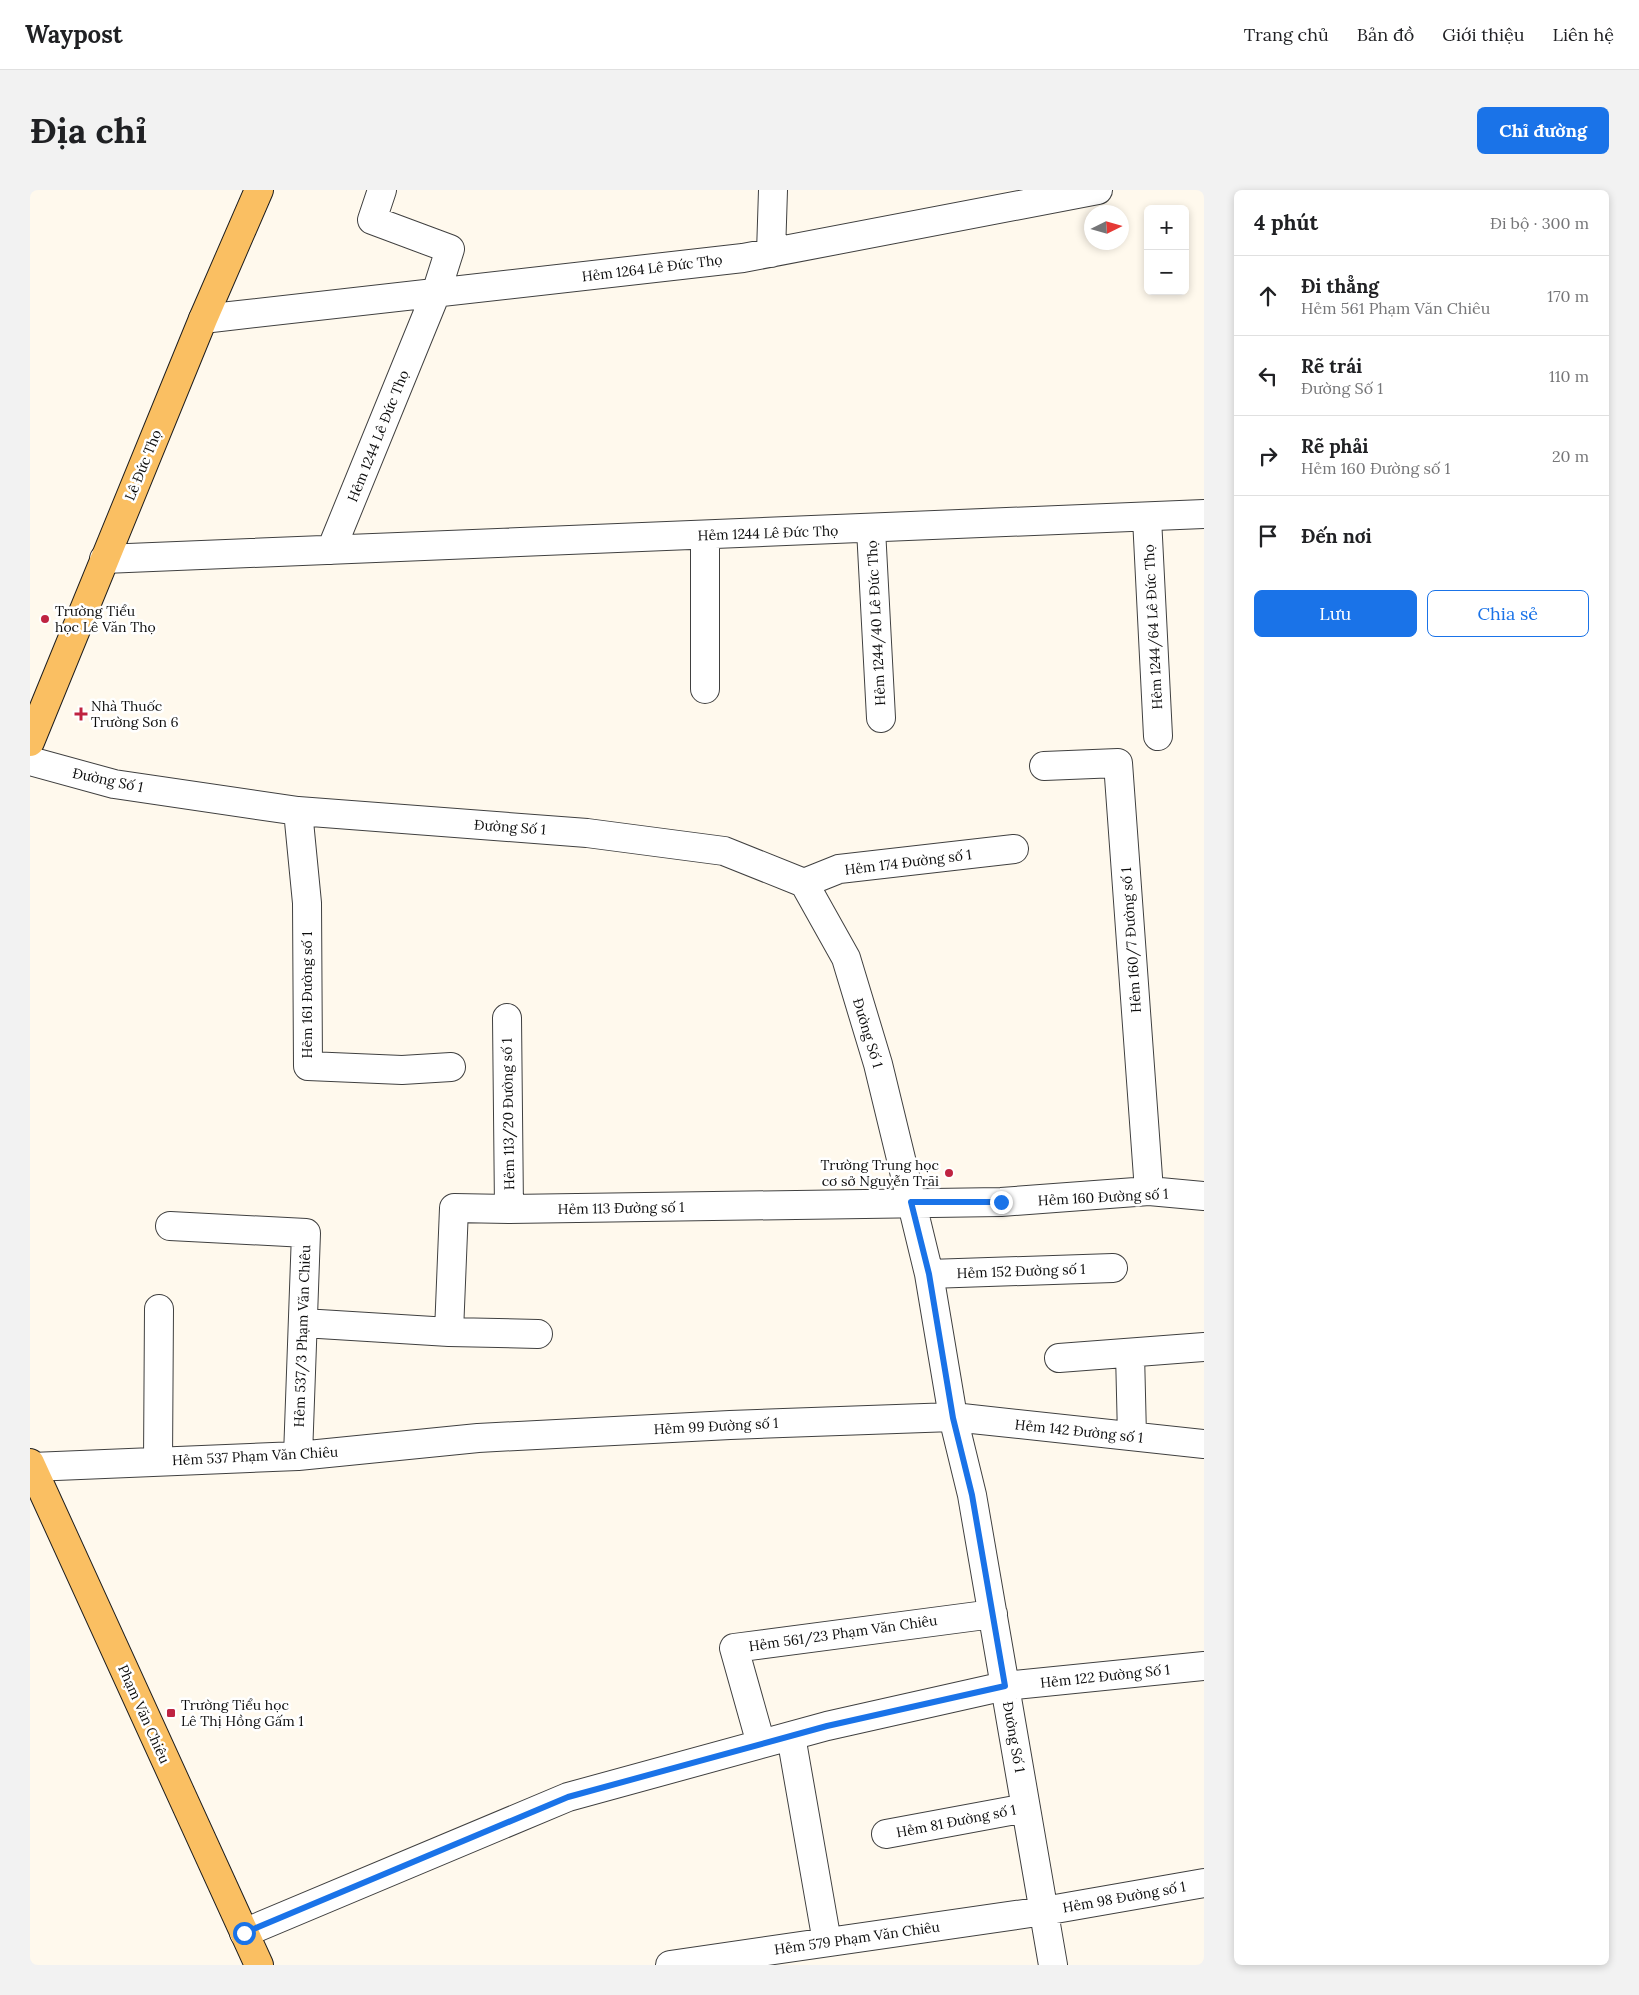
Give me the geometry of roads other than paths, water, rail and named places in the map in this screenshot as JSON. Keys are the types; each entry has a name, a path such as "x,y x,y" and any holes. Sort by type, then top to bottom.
{"main road":[{"name":"Lê Đức Thọ","path":"30,742 202,319 259,190"},
{"name":"Phạm Văn Chiêu","path":"31,1465 258,1965"}],"street":[{"name":"Hẻm 1244 Lê Đức Thọ","path":"331,550 436,293 450,249 372,220 382,190"},
{"path":"771,253 773,190"},
{"name":"Hẻm 1264 Lê Đức Thọ","path":"202,319 743,258 1098,190"},
{"name":"Hẻm 1244 Lê Đức Thọ","path":"104,559 1147,518 1204,514"},
{"name":"Hẻm 1244/64 Lê Đức Thọ","path":"1147,518 1158,736"},
{"name":"Hẻm 1244/40 Lê Đức Thọ","path":"871,529 881,718"},
{"path":"705,536 705,689"},
{"name":"Đường Số 1","path":"30,761 114,784 298,811 588,833 724,851 804,884 846,958 878,1064 929,1274 953,1418 972,1495 1053,1965"},
{"name":"Hẻm 160/7 Đường số 1","path":"1044,766 1118,762 1149,1192"},
{"name":"Hẻm 161 Đường số 1","path":"298,811 307,903 308,1066 402,1070 451,1067"},
{"name":"Hẻm 174 Đường số 1","path":"804,884 839,869 1014,849"},
{"name":"Hẻm 113/20 Đường số 1","path":"507,1018 509,1210"},
{"name":"Hẻm 160 Đường số 1","path":"911,1202 1001,1202 1149,1192 1204,1196"},
{"name":"Hẻm 113 Đường số 1","path":"449,1332 454,1208 509,1210 911,1202"},
{"name":"Hẻm 537/3 Phạm Văn Chiêu","path":"170,1226 306,1233 298,1456"},
{"name":"Hẻm 152 Đường số 1","path":"929,1274 1112,1268"},
{"path":"158,1461 159,1309"},
{"path":"303,1323 449,1332 538,1334"},
{"path":"1059,1358 1204,1347"},
{"path":"1130,1353 1132,1436"},
{"name":"Hẻm 142 Đường số 1","path":"953,1418 1204,1444"},
{"name":"Hẻm 99 Đường số 1","path":"478,1438 730,1425 953,1418"},
{"name":"Hẻm 537 Phạm Văn Chiêu","path":"31,1465 298,1456 478,1438"},
{"name":"Hẻm 561/23 Phạm Văn Chiêu","path":"761,1744 734,1648 993,1614"},
{"name":"Hẻm 122 Đường Số 1","path":"244,1933 568,1797 827,1726 1005,1686 1204,1666"},
{"path":"791,1736 827,1942"},
{"name":"Hẻm 81 Đường số 1","path":"886,1834 1026,1808"},
{"name":"Hẻm 98 Đường số 1","path":"1044,1911 1204,1882"},
{"name":"Hẻm 579 Phạm Văn Chiêu","path":"670,1965 1044,1911"}],"place":[{"name":"Trường Tiểu học Lê Văn Thọ","path":"45,619"},
{"name":"Nhà Thuốc Trường Sơn 6","path":"81,714"},
{"name":"Trường Trung học cơ sở Nguyễn Trãi","path":"949,1173"},
{"name":"Trường Tiểu học Lê Thị Hồng Gấm 1","path":"171,1713"}]}
